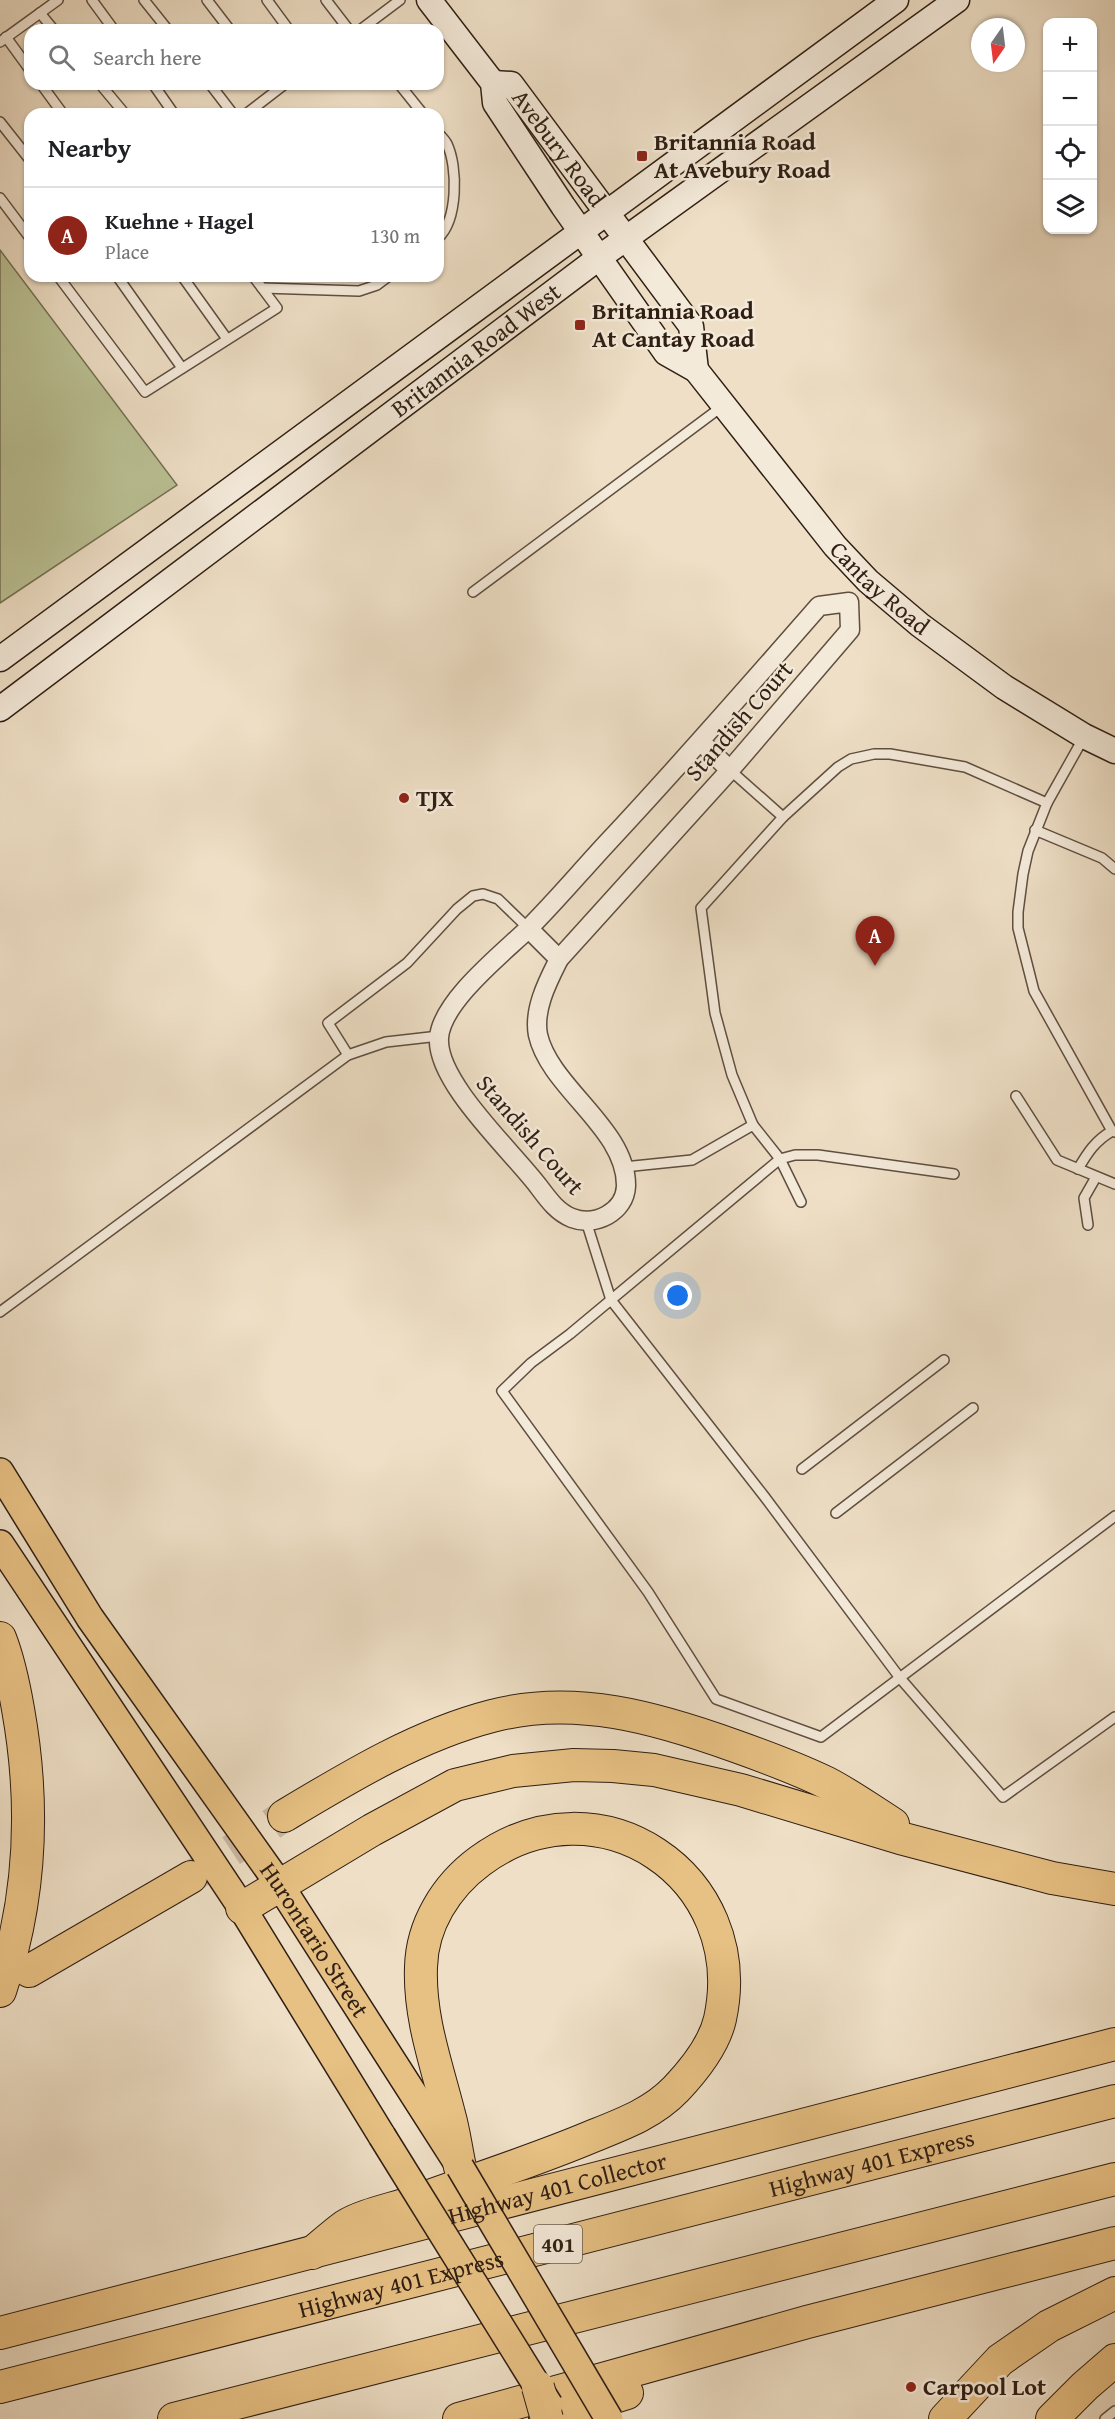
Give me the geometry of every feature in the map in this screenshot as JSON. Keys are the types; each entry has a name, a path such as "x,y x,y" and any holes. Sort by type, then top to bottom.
{"highway":[{"path":"0,1638 14,1686 22,1731 28,1775 29,1827 22,1897 11,1952 0,1991"},
{"path":"284,1816 365,1768 460,1726 493,1716 568,1706 615,1711 680,1726 757,1754 828,1784 927,1845"},
{"path":"242,1908 372,1830 455,1785 513,1771 574,1765 654,1770 741,1790 927,1845 1052,1878 1115,1889"},
{"path":"312,2253 347,2225 567,2147 645,2115 674,2092 702,2059 720,2020 723,1977 722,1949 710,1917 692,1887 668,1861 638,1843 600,1830 565,1827 532,1833 498,1847 465,1872 442,1899 428,1928 421,1966 423,2006 442,2119 460,2167"},
{"path":"29,1971 191,1877"},
{"name":"Highway 401 Collector","path":"0,2333 1115,2044"},
{"name":"Highway 401 Express","path":"0,2387 1115,2101"},
{"path":"174,2419 1115,2179"},
{"path":"459,2419 807,2322 1115,2243"},
{"path":"945,2419 1000,2360 1049,2326 1115,2293"},
{"path":"538,2387 546,2419 702,2371 807,2322"},
{"path":"1052,2419 1115,2360"},
{"path":"212,2419 354,2374"}],"main road":[{"name":"Avebury Road","path":"429,0 493,83 495,103 590,244"},
{"name":"Britannia Road West","path":"0,709 590,244 618,225 896,0"},
{"name":"Britannia Road West","path":"0,659 590,244 957,0"},
{"name":"Avebury Road","path":"493,83 511,84 618,225"},
{"path":"618,225 691,326 696,370"},
{"name":"Cantay Road","path":"590,244 666,353 696,370 835,546 868,581 920,625 1004,687 1084,736 1115,751"},
{"name":"Hurontario Street","path":"0,1472 90,1618 442,2119"},
{"name":"Hurontario Street","path":"0,1544 242,1908 557,2419"},
{"path":"460,2167 609,2419"}],"street":[{"path":"849,602 868,581"},
{"name":"Standish Court","path":"849,602 850,630 729,770 559,959 538,1011 539,1040 552,1065 602,1128 624,1167 626,1188 622,1201 613,1212 596,1220 574,1219 554,1206 523,1165 471,1105 445,1067 440,1053 439,1036 448,1012 486,968 528,928 701,742 819,606 849,602"},
{"path":"701,742 729,770"},
{"path":"528,928 559,959"}],"lane":[{"path":"24,24 58,0"},
{"path":"92,0 110,24"},
{"path":"144,0 163,24"},
{"path":"207,0 225,24"},
{"path":"267,0 285,24"},
{"path":"326,0 344,24"},
{"path":"368,24 400,0"},
{"path":"40,13 49,24"},
{"path":"24,24 3,39 24,63"},
{"path":"45,90 59,108"},
{"path":"105,90 120,108"},
{"path":"157,90 170,108"},
{"path":"215,90 228,108"},
{"path":"253,108 273,90"},
{"path":"404,90 418,108"},
{"path":"0,122 24,152"},
{"path":"444,140 454,168 454,192 452,215 444,228"},
{"path":"0,198 24,230"},
{"path":"62,282 145,392 277,308 258,282"},
{"path":"121,282 182,368"},
{"path":"186,282 227,339"},
{"path":"262,288 359,291 381,282"},
{"path":"473,592 724,405"},
{"path":"1084,736 1047,803 1035,830 1023,874 1018,928 1031,980 1041,1005 1114,1131"},
{"path":"801,1202 780,1159 753,1125 732,1075 715,1012 701,908 783,817 838,767 851,759 874,754 965,767 1047,803"},
{"path":"729,770 783,817"},
{"path":"1035,830 1102,858 1115,869"},
{"path":"348,1055 328,1023 407,963 466,900 483,894 492,896 528,928"},
{"path":"0,1312 348,1055 386,1042 439,1036"},
{"path":"1016,1096 1057,1160 1115,1184"},
{"path":"1114,1131 1115,1119"},
{"path":"624,1167 692,1160 753,1125"},
{"path":"1078,1169 1091,1146 1114,1131"},
{"path":"954,1174 818,1155 795,1155 780,1159 611,1300 531,1363 502,1391 648,1592 716,1699 821,1737 1115,1516"},
{"path":"1088,1225 1084,1198 1096,1177"},
{"path":"586,1221 611,1300 757,1486 900,1678 1003,1797 1115,1717"},
{"path":"802,1469 944,1360"},
{"path":"836,1513 973,1408"},
{"path":"1105,2419 1115,2411"}],"green space":[{"path":"0,250 177,485 0,603"}],"tunnel":[{"path":"191,1877 284,1816"}],"place":[{"name":"Britannia Road At Avebury Road","path":"642,156"},
{"name":"Britannia Road At Cantay Road","path":"580,325"},
{"name":"TJX","path":"404,798"},
{"name":"Kuehne + Hagel","path":"875,966"},
{"name":"Carpool Lot","path":"911,2387"}]}
